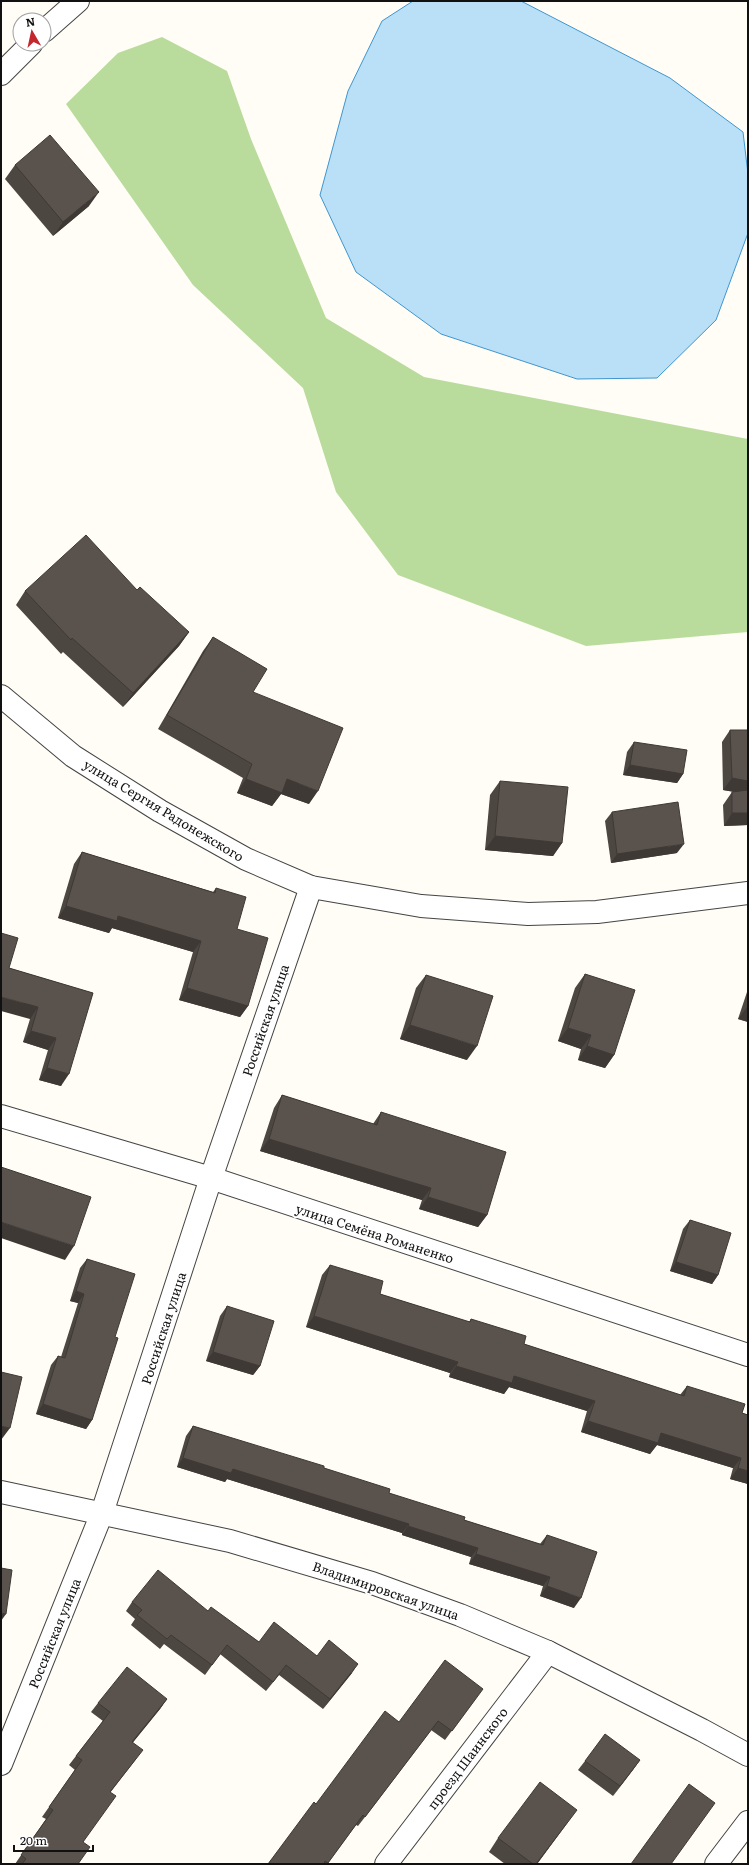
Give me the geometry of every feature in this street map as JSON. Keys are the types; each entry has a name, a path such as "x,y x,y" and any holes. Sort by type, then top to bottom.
{"street":[{"path":"52,24 78,1"},
{"path":"1,74 23,52"},
{"name":"улица Сергия Радонежского","path":"1,696 73,756 160,811 246,859 311,887 421,906 528,914 597,912 748,893"},
{"name":"Российская улица","path":"1,1764 102,1513 211,1178 311,887"},
{"name":"улица Семёна Романенко","path":"1,1116 211,1178 748,1355"},
{"name":"Владимировская улица","path":"1,1492 230,1541 372,1583 460,1615 548,1652 748,1755"},
{"name":"проезд Шаинского","path":"386,1864 548,1652"},
{"path":"716,1864 748,1822"}],"green space":[{"path":"162,37 227,71 251,139 326,318 424,377 748,439 748,632 586,646 398,575 336,492 303,388 193,285 66,104 118,53"}],"water":[{"path":"413,1 521,1 670,78 743,132 748,174 748,233 716,320 657,378 577,379 441,334 356,272 320,195 348,91 382,21"}],"building":[{"path":"50,135 99,192 63,222 15,165"},
{"path":"86,535 137,590 140,587 189,632 133,693 72,638 71,640 25,591"},
{"path":"213,637 267,669 253,692 343,728 318,791 287,779 282,793 246,779 252,764 167,715"},
{"path":"730,730 748,730 748,781 732,778"},
{"path":"634,742 687,750 683,774 630,765"},
{"path":"500,781 568,787 562,843 495,836"},
{"path":"748,790 748,813 732,813 732,792"},
{"path":"678,802 684,844 617,854 612,812"},
{"path":"82,852 215,893 216,888 246,897 237,929 268,938 248,1006 187,988 201,941 118,916 117,921 66,906"},
{"path":"1,933 18,938 9,968 93,993 69,1074 47,1068 56,1038 31,1031 38,1007 1,997"},
{"path":"585,974 635,990 614,1055 587,1046 591,1035 568,1028"},
{"path":"426,975 493,996 477,1046 410,1025"},
{"path":"282,1095 377,1125 381,1112 506,1152 487,1215 428,1197 431,1188 269,1139"},
{"path":"1,1167 91,1197 74,1246 1,1222"},
{"path":"690,1220 731,1233 718,1275 676,1262"},
{"path":"87,1259 135,1274 115,1337 118,1338 92,1420 43,1404 58,1356 65,1358 84,1294 76,1291"},
{"path":"330,1265 383,1281 380,1294 470,1322 471,1319 526,1336 524,1344 684,1396 687,1386 745,1404 742,1413 748,1415 748,1471 738,1468 741,1458 661,1433 658,1443 588,1421 595,1401 514,1376 512,1383 456,1366 458,1362 314,1316"},
{"path":"227,1306 274,1321 260,1366 213,1352"},
{"path":"1,1372 22,1377 10,1428 1,1426"},
{"path":"193,1426 324,1466 324,1468 390,1489 389,1493 465,1517 464,1520 543,1545 547,1535 597,1552 581,1598 547,1586 550,1577 476,1554 478,1548 408,1526 409,1524 233,1469 231,1473 183,1458"},
{"path":"1,1568 12,1570 6,1614 1,1613"},
{"path":"158,1570 208,1611 211,1607 259,1642 274,1622 317,1656 329,1640 358,1664 330,1699 286,1665 273,1682 227,1645 212,1665 171,1635 167,1639 137,1615 142,1610 132,1602"},
{"path":"445,1660 483,1689 452,1731 438,1721 365,1817 363,1815 328,1863 325,1861 324,1864 268,1864 314,1802 316,1804 385,1711 399,1722"},
{"path":"127,1667 167,1699 132,1742 143,1750 110,1792 116,1796 83,1842 90,1847 78,1864 22,1864 26,1859 21,1855 53,1810 49,1807 82,1760 76,1756 110,1712 98,1703"},
{"path":"605,1734 640,1760 620,1786 585,1761"},
{"path":"540,1782 577,1810 536,1864 533,1864 498,1838"},
{"path":"689,1784 715,1803 671,1864 631,1864"}]}
